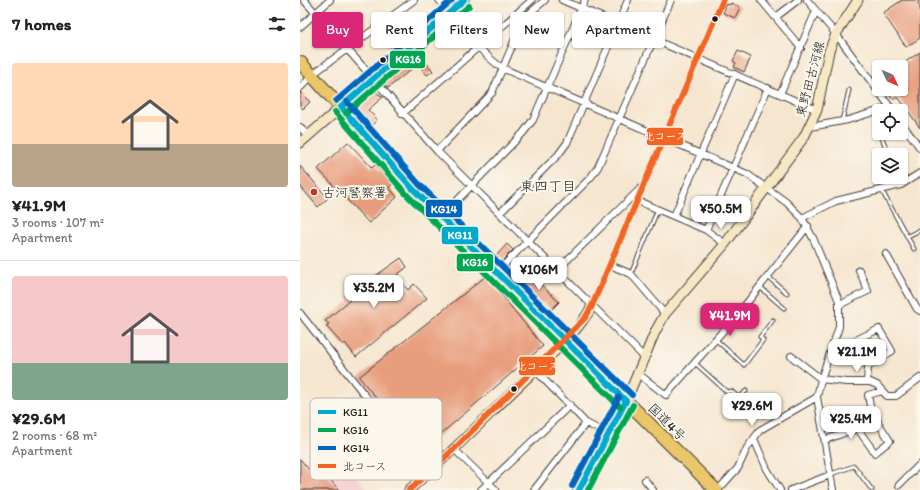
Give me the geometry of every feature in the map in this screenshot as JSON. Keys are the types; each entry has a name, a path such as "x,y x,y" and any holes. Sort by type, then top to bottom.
{"highway":[{"name":"国道4号","path":"300,62 342,102 388,161 441,217 717,490"},
{"path":"579,490 610,435 626,401"}],"street":[{"path":"304,0 314,12"},
{"path":"316,12 330,0"},
{"path":"300,88 312,75 414,0"},
{"path":"439,0 449,12 464,0"},
{"path":"502,26 532,0"},
{"path":"437,151 492,93 524,18 544,0"},
{"path":"562,0 590,12"},
{"path":"441,217 523,133 533,120 585,0"},
{"path":"623,12 628,0"},
{"path":"665,12 670,0"},
{"path":"442,460 535,370 586,318 638,201 723,0"},
{"path":"761,0 801,48"},
{"path":"776,17 798,0"},
{"path":"807,0 836,34 887,104"},
{"name":"東野田古河線","path":"626,401 644,357 665,314 725,244 810,127 817,110 829,51 836,34 858,0"},
{"path":"780,94 816,11"},
{"path":"300,27 312,16"},
{"path":"300,143 342,102 373,79 435,24"},
{"path":"665,44 817,110"},
{"path":"402,114 477,48"},
{"path":"481,48 502,68 747,174 786,202 802,218 808,226 831,280 839,305 839,323 834,344 821,379 817,397 833,490"},
{"path":"500,213 563,149 608,48"},
{"path":"497,272 595,172 620,119 650,48"},
{"path":"346,49 402,114 437,151 644,357"},
{"path":"674,216 702,154 735,74"},
{"path":"706,230 768,88"},
{"path":"810,127 872,114"},
{"path":"300,127 308,136"},
{"path":"908,132 920,148"},
{"path":"802,218 836,201 901,186 920,173"},
{"path":"557,270 644,185"},
{"path":"638,201 706,230 725,244"},
{"path":"637,373 666,395 760,287 808,226"},
{"path":"886,254 917,309 920,311"},
{"path":"610,264 631,274 665,314"},
{"path":"839,305 868,291 859,270"},
{"path":"300,313 369,398"},
{"path":"834,344 845,345 879,329 892,351 868,367 867,382"},
{"path":"791,356 821,379 867,382 877,385 887,396 896,396 920,378"},
{"path":"535,370 586,423 610,435"},
{"path":"873,422 868,395 882,391"},
{"path":"717,490 738,468 747,448 760,430 817,397"},
{"path":"481,490 570,405"},
{"path":"825,440 856,428 877,421 890,441 875,453 856,428"},
{"path":"534,490 586,423"},
{"path":"754,439 767,469 780,490"},
{"path":"454,449 496,490"},
{"path":"899,486 920,464"},
{"path":"791,490 830,475"},
{"path":"409,490 420,480"},
{"path":"645,480 653,490"}],"lane":[{"path":"842,121 849,90"},
{"path":"891,184 892,188"},
{"path":"882,191 914,249"},
{"path":"631,274 658,209"},
{"path":"908,236 920,230"},
{"path":"768,276 787,293"},
{"path":"760,287 784,308"},
{"path":"715,340 744,365 763,340 760,337 773,320"},
{"path":"695,363 727,392 731,392 739,398 746,391"},
{"path":"830,475 854,466 872,490"}],"path":[{"path":"342,102 350,105 336,117 330,109 342,102"}],"shaded area":[{"path":"300,454 310,466 310,480 360,480 366,488 364,490 300,490"}],"building":[{"path":"902,0 920,0 918,3 920,5 920,38 906,47 883,13"},
{"path":"731,3 740,7 735,18 723,13 727,4 730,5"},
{"path":"420,51 424,56 422,58 433,71 427,75 418,64 388,88 382,82"},
{"path":"738,51 751,57 744,72 734,67 736,63 733,61"},
{"path":"920,52 920,128 908,111 908,104 903,104 899,98 891,98 890,96 908,96 908,60"},
{"path":"374,91 383,97 368,110 376,118 376,121 370,127 355,111 356,105"},
{"path":"300,92 310,102 303,109 300,106"},
{"path":"348,142 372,168 375,165 392,184 389,187 397,197 369,223 318,169"},
{"name":"古河警察署","path":"300,166 328,198 318,207 300,186"},
{"path":"507,244 513,250 501,262 497,258 497,255"},
{"path":"401,258 407,267 396,276 408,290 414,284 427,298 356,357 345,343 343,345 326,326 329,324 325,321 350,300 347,296 366,281 367,282"},
{"path":"529,273 559,302 551,310 543,302 541,304 520,283 521,278"},
{"path":"486,276 543,346 442,433 442,398 376,398 359,377"},
{"path":"300,459 310,471 310,480 330,480 339,490 300,490"}],"transit line":[{"name":"KG14","path":"336,101 452,0"},
{"name":"KG11","path":"341,107 464,0"},
{"name":"北コース","path":"442,460 585,318 592,306 723,0"},
{"name":"KG16","path":"346,113 469,6"},
{"name":"KG14","path":"347,102 419,184 632,395"},
{"name":"KG11","path":"341,107 413,189 626,401"},
{"name":"KG16","path":"335,112 407,195 620,407"},
{"name":"KG14","path":"572,486 619,397"},
{"name":"KG11","path":"579,490 626,401"},
{"name":"KG16","path":"588,490 633,405"},
{"name":"北コース","path":"409,490 420,480"}],"place":[{"name":"古河警察署","path":"314,192"}],"district":[{"name":"東四丁目","path":"548,186"}]}
